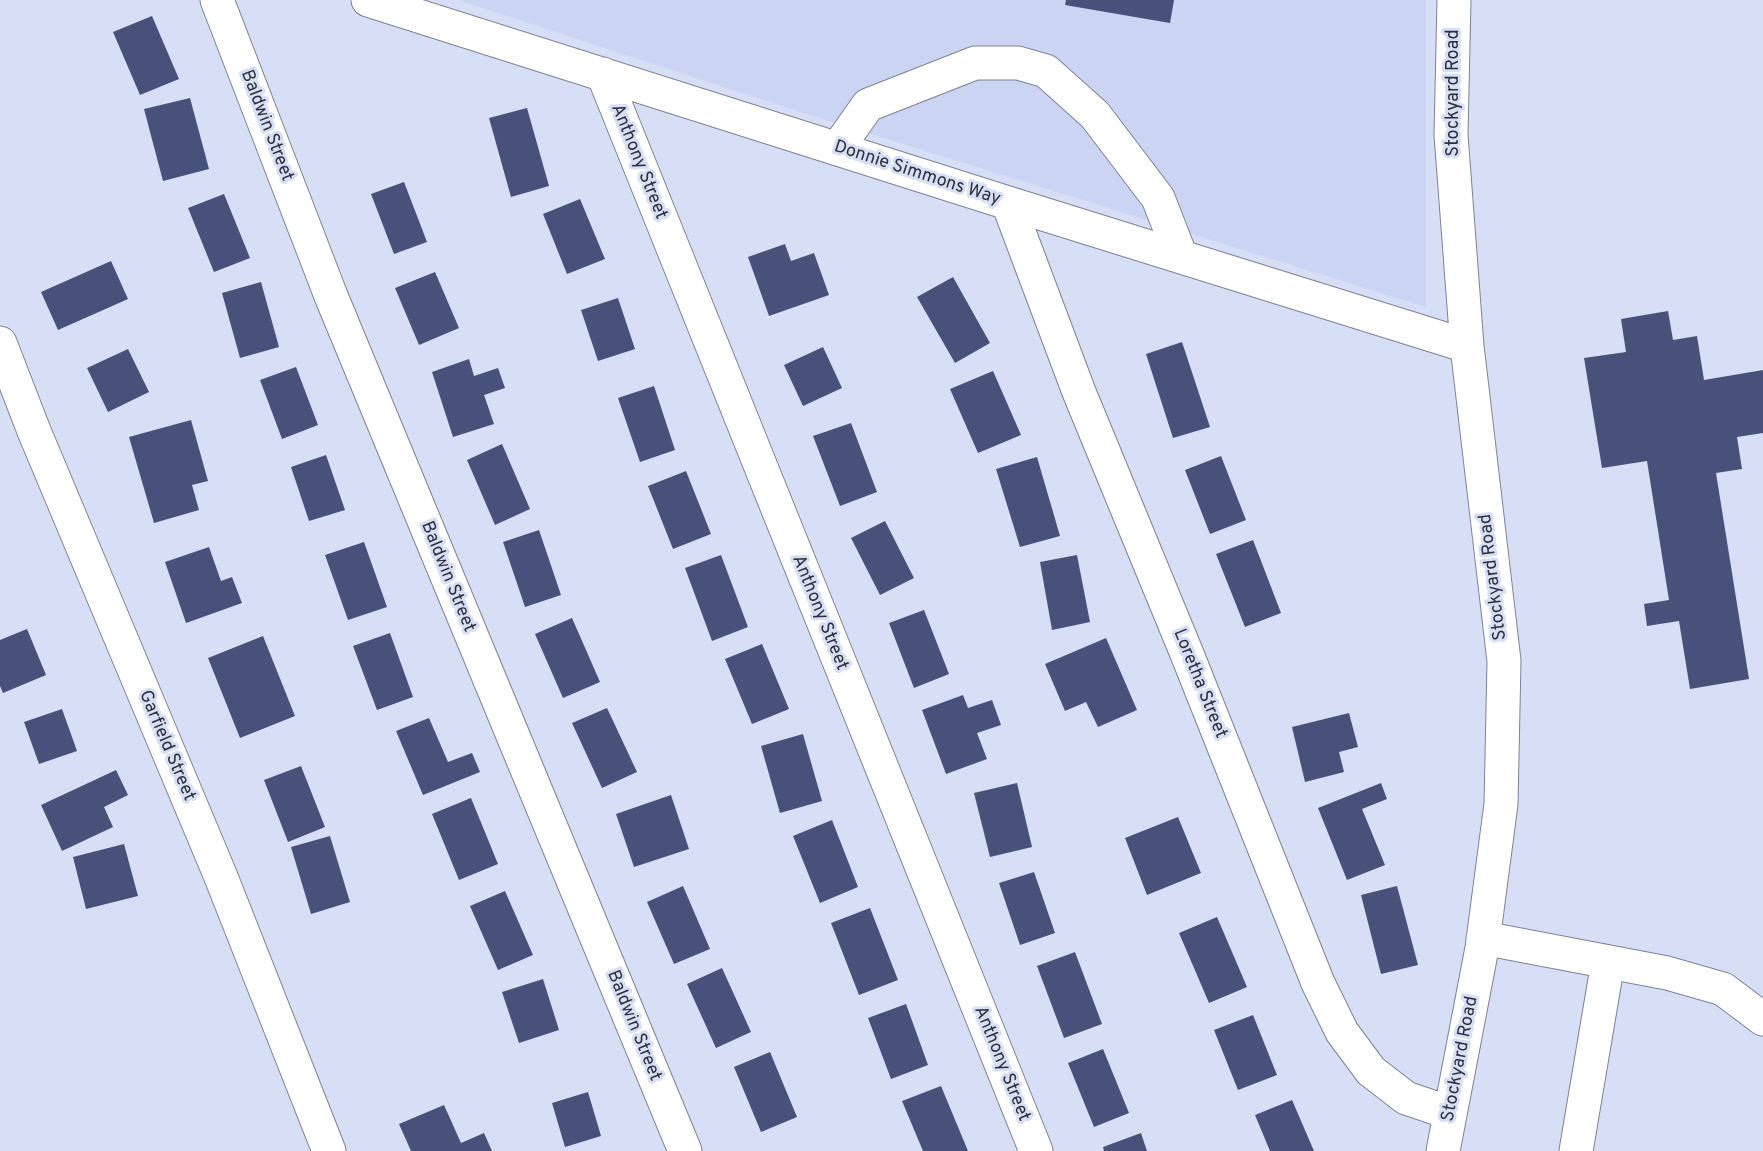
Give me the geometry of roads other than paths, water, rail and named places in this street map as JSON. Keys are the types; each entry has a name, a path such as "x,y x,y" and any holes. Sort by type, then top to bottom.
{"street":[{"name":"Baldwin Street","path":"217,0 331,296 685,1151"},
{"name":"Donnie Simmons Way","path":"368,0 1467,346"},
{"name":"Stockyard Road","path":"1443,1151 1483,938 1501,804 1503,661 1467,346 1451,135 1454,0"},
{"path":"837,149 868,105 975,63 1018,63 1046,70 1095,115 1158,198 1181,257"},
{"name":"Anthony Street","path":"603,74 1036,1151"},
{"name":"Loretha Street","path":"1008,203 1079,392 1323,993 1342,1032 1371,1071 1406,1098 1450,1113"},
{"name":"Garfield Street","path":"0,343 34,431 221,877 329,1151"},
{"path":"1483,938 1667,973 1723,989 1763,1019"},
{"path":"1576,1151 1608,962"}]}
